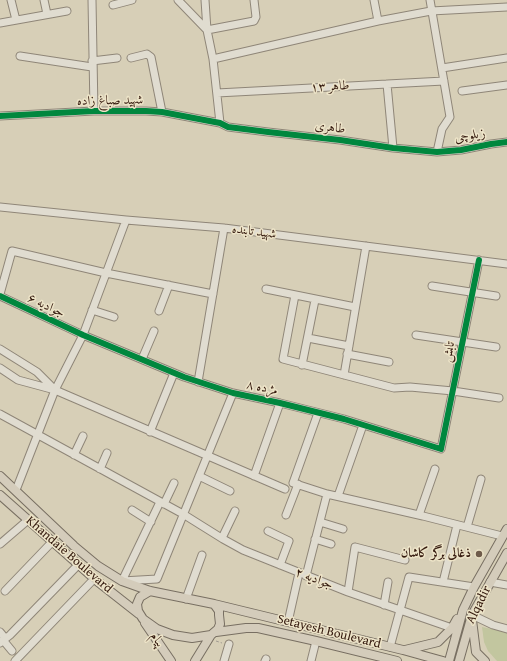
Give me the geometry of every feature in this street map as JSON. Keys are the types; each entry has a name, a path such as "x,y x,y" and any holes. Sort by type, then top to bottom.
{"main road":[{"name":"Khandaie Boulevard","path":"0,476 90,560 122,581 150,591 186,599"},
{"name":"Khandaie Boulevard","path":"0,494 94,579 141,616"},
{"path":"403,650 438,642 452,628 507,529"},
{"path":"493,552 505,556"},
{"name":"Alqadir","path":"459,661 472,615 505,556"},
{"path":"141,616 137,608 139,600 143,594 150,591"},
{"name":"Setayesh Boulevard","path":"186,599 214,604 443,661"},
{"path":"195,661 220,624 218,611 214,604"},
{"path":"449,661 463,610"},
{"path":"472,615 476,652 485,661"},
{"name":"Setayesh Boulevard","path":"141,616 157,628 180,637 198,638 246,628 258,628 396,661"},
{"name":"پیام","path":"141,616 170,661"},
{"path":"345,648 347,637"}],"street":[{"path":"11,0 16,20"},
{"path":"44,0 47,14"},
{"path":"92,0 94,111"},
{"path":"113,5 132,0"},
{"path":"178,0 207,30"},
{"path":"205,0 207,30 213,59 220,122"},
{"path":"207,30 254,21 256,17 255,0"},
{"path":"374,0 378,21"},
{"path":"430,0 450,116 442,129 437,152"},
{"path":"213,59 378,21 431,11 507,7"},
{"path":"0,23 67,11"},
{"path":"131,58 147,54 151,56 162,112"},
{"path":"20,56 92,64 117,58"},
{"path":"442,68 507,58"},
{"name":"طاهر ۱۳","path":"217,93 444,81"},
{"path":"387,84 393,148"},
{"path":"462,91 507,85"},
{"name":"شهید صباغ زاده","path":"0,115 94,111 146,111 162,112 220,122"},
{"name":"طاهری","path":"220,122 228,127 340,140 393,148 437,152"},
{"name":"زیلوچی","path":"437,152 461,150 507,142"},
{"name":"شهید تابنده","path":"0,207 224,228 507,264"},
{"path":"16,490 55,390 83,335 126,220"},
{"path":"198,382 224,228"},
{"path":"344,375 366,246"},
{"path":"0,295 12,251 106,273 213,294"},
{"name":"تابش","path":"441,449 479,260"},
{"path":"159,311 169,285"},
{"path":"432,286 496,296"},
{"path":"266,289 355,307"},
{"name":"جوادیه ۶","path":"0,295 83,335"},
{"path":"295,295 283,359 394,388 410,387 453,391 499,398"},
{"path":"302,365 315,300"},
{"path":"92,310 114,317"},
{"path":"142,359 154,331"},
{"name":"مژده ۸","path":"83,335 198,382 233,393 280,403 363,425 441,449"},
{"path":"416,335 496,347"},
{"path":"308,338 389,362"},
{"path":"0,348 37,372 55,390"},
{"path":"0,368 18,380 55,390 285,489"},
{"path":"150,432 174,373"},
{"path":"174,483 151,522 122,581 157,579 233,393"},
{"path":"254,476 280,403"},
{"path":"286,515 318,413"},
{"name":"جوادیه ۲","path":"0,414 183,514 243,550 348,592 452,628"},
{"path":"338,496 363,425"},
{"path":"74,455 83,436"},
{"path":"100,469 107,453"},
{"path":"419,515 435,469"},
{"path":"199,476 230,491"},
{"path":"467,527 481,479"},
{"path":"295,483 327,494 502,536"},
{"path":"288,622 315,539 327,494"},
{"path":"132,510 151,522"},
{"path":"222,538 235,511"},
{"path":"0,544 28,520"},
{"path":"320,522 343,529"},
{"path":"443,582 457,525"},
{"path":"268,531 288,541 280,565"},
{"path":"315,539 331,544"},
{"path":"5,591 52,542"},
{"path":"348,592 355,547 405,560"},
{"path":"186,599 202,555"},
{"path":"3,640 78,565"},
{"path":"390,647 409,577 474,587"},
{"path":"15,661 94,579"},
{"path":"384,605 388,582"},
{"path":"490,582 507,585"},
{"path":"472,615 493,625 507,629"},
{"path":"0,632 3,640 12,652"},
{"path":"311,661 316,641"},
{"path":"224,661 229,644"}],"path":[{"path":"212,635 229,644"}],"green space":[{"path":"482,627 507,632 507,661 497,661 488,651 484,642"}],"cycle path":[{"path":"0,116 94,111 162,112 220,123 228,127 340,140 393,148 437,152 461,150 507,142"},
{"path":"0,296 83,335 184,377 233,393 344,419 441,449 479,260"}],"place":[{"name":"ذغالی برگر کاشان","path":"479,554"}]}
